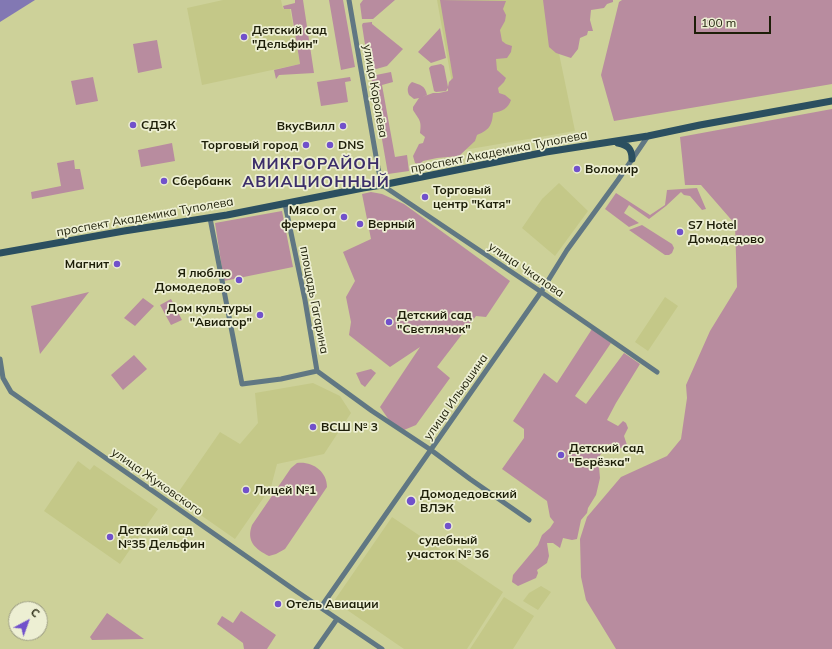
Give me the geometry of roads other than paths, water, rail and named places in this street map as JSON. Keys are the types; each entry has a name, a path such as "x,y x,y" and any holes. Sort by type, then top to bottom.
{"main road":[{"name":"проспект Академика Туполева","path":"0,253 124,231 210,218 546,152 648,136 832,101"},
{"path":"612,142 627,146 632,152 632,159"}],"street":[{"name":"улица Королёва","path":"349,0 382,185"},
{"name":"улица Ильюшина","path":"321,608 541,292 567,250 648,136"},
{"name":"улица Чкалова","path":"382,185 657,372"},
{"name":"площадь Гагарина","path":"210,218 242,384 281,379 317,371 305,300 285,204"},
{"name":"улица Жуковского","path":"0,359 3,378 11,392 321,608"},
{"path":"317,371 529,520"},
{"path":"321,608 382,649"},
{"path":"316,649 337,619"}],"place":[{"name":"Детский сад \"Дельфин\"","path":"244,37"},
{"name":"СДЭК","path":"133,125"},
{"name":"ВкусВилл","path":"343,126"},
{"name":"Торговый город","path":"306,145"},
{"name":"DNS","path":"330,145"},
{"name":"Воломир","path":"577,169"},
{"name":"Сбербанк","path":"164,181"},
{"name":"Торговый центр \"Катя\"","path":"425,197"},
{"name":"Мясо от фермера","path":"344,217"},
{"name":"Верный","path":"360,224"},
{"name":"S7 Hotel Домодедово","path":"680,232"},
{"name":"Магнит","path":"117,264"},
{"name":"Я люблю Домодедово","path":"239,280"},
{"name":"Дом культуры \"Авиатор\"","path":"260,315"},
{"name":"Детский сад \"Светлячок\"","path":"389,322"},
{"name":"ВСШ № 3","path":"313,427"},
{"name":"Детский сад \"Берёзка\"","path":"561,455"},
{"name":"Лицей №1","path":"246,490"},
{"name":"Домодедовский ВЛЭК","path":"411,501"},
{"name":"судебный участок № 36","path":"448,526"},
{"name":"Детский сад №35 Дельфин","path":"110,537"},
{"name":"Отель Авиации","path":"278,604"}],"district":[{"name":"МИКРОРАЙОН АВИАЦИОННЫЙ","path":"316,173"}]}
